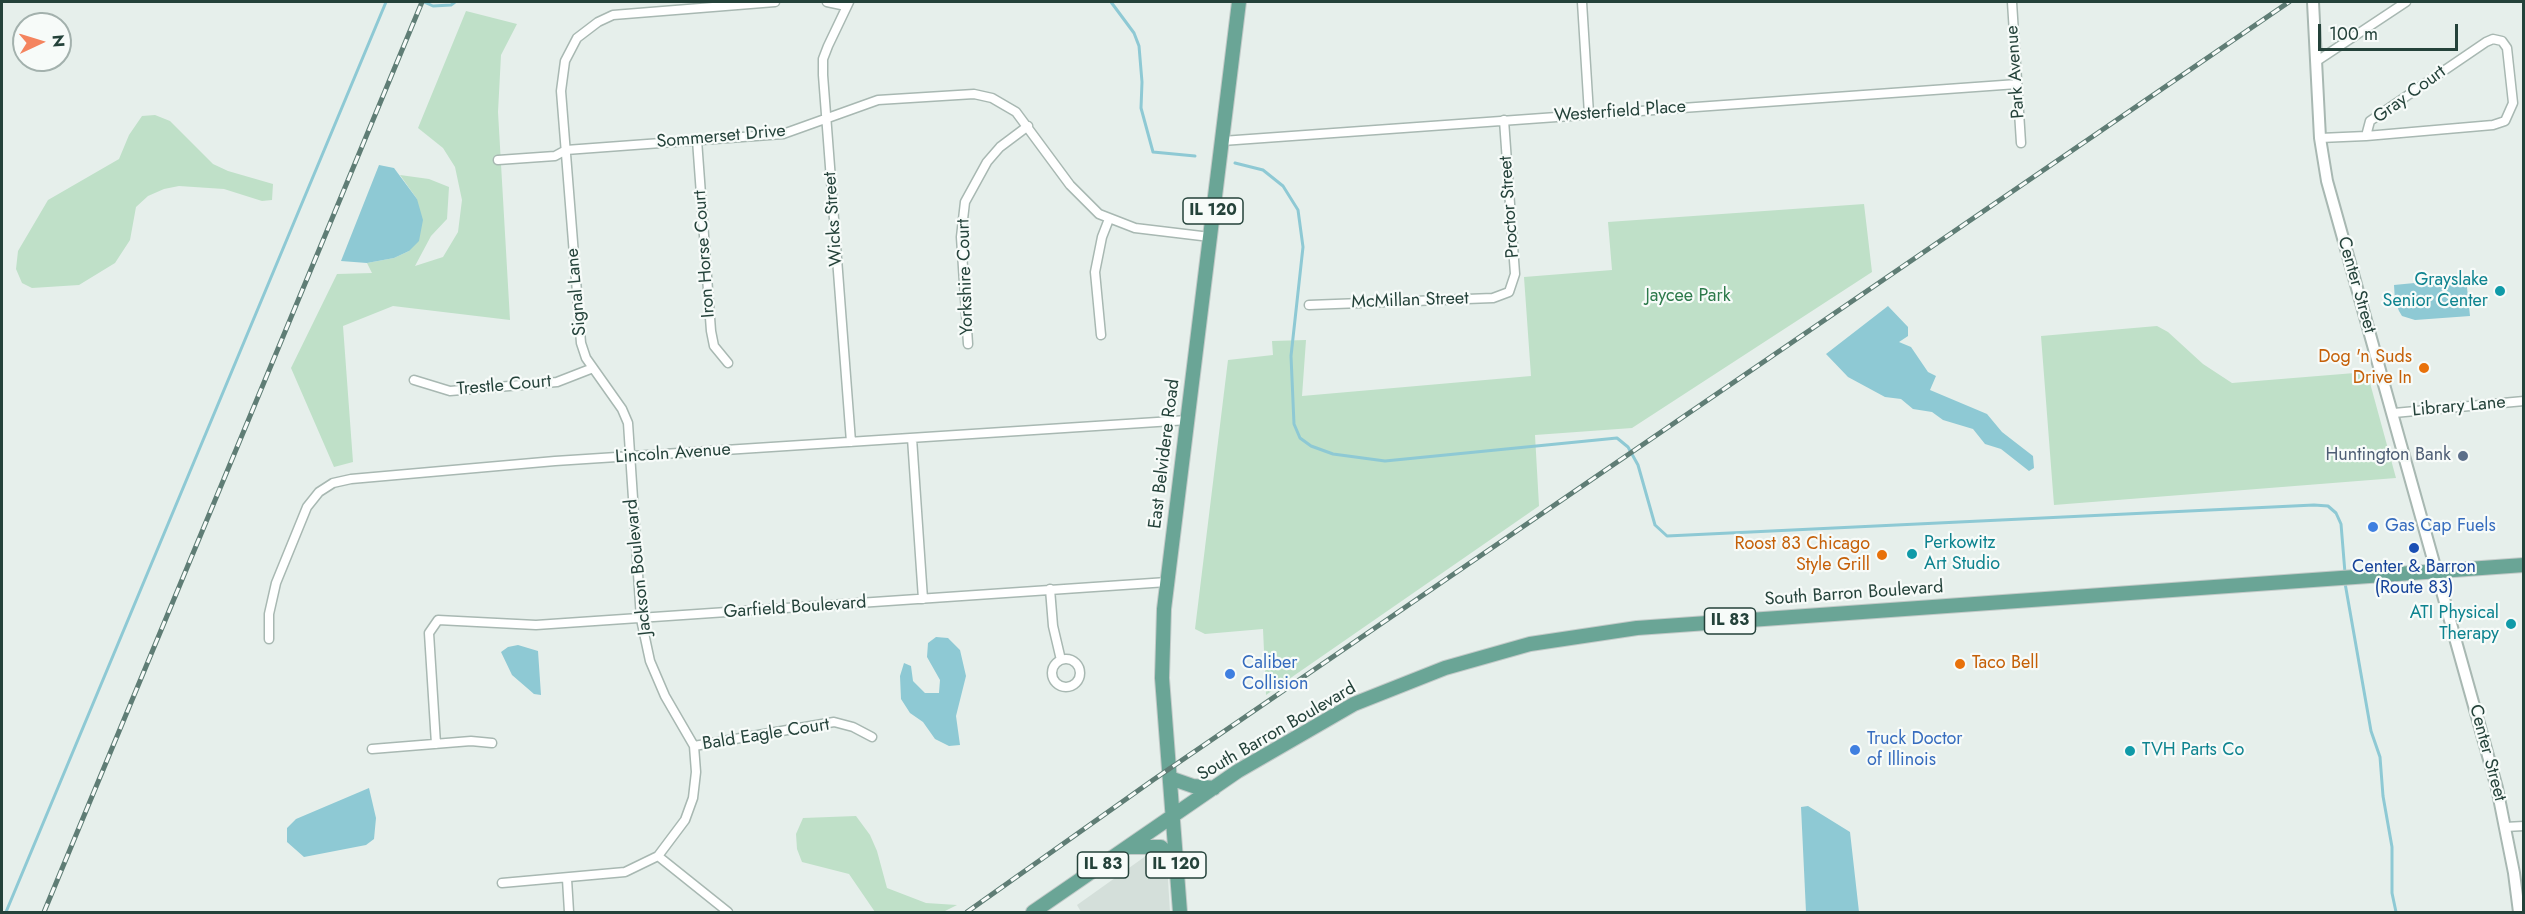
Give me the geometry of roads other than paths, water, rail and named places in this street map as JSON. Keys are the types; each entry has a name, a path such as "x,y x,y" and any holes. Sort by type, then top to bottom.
{"main road":[{"name":"East Belvidere Road","path":"1180,912 1162,678 1167,582 1239,2"},
{"name":"IL 83","path":"2438,572 2523,565"},
{"name":"South Barron Boulevard","path":"1173,817 1214,788 1354,704 1445,668 1530,644 1637,628 2438,572"},
{"path":"1170,778 1193,786 1214,788"},
{"name":"IL 83","path":"1033,912 1173,817"},
{"path":"1128,847 1161,847 1176,861"}],"street":[{"name":"Signal Lane","path":"628,457 628,423 622,409 586,358 578,326 561,75 570,49 589,28 613,15 775,2"},
{"path":"827,2 848,4"},
{"path":"1582,2 1589,114"},
{"name":"Park Avenue","path":"2012,2 2021,143"},
{"name":"Center Street","path":"2313,2 2320,138 2336,214 2394,413 2497,788 2518,912"},
{"path":"2317,61 2406,2"},
{"name":"Wicks Street","path":"848,4 824,59 851,442"},
{"name":"Gray Court","path":"2493,39 2502,41 2509,53 2513,104 2505,121 2493,125 2366,136 2370,121 2493,39"},
{"name":"Westerfield Place","path":"1222,141 2017,84"},
{"name":"Sommerset Drive","path":"498,160 555,156 566,150 783,134 878,100 974,94 1005,104 1028,126 1084,201 1109,219 1157,232 1210,237"},
{"name":"Proctor Street","path":"1504,120 1515,274 1509,292"},
{"name":"Yorkshire Court","path":"968,344 961,237 965,202 987,162 1000,147 1028,126"},
{"path":"2320,138 2366,136"},
{"name":"Iron Horse Court","path":"697,140 711,331 714,346 728,363"},
{"path":"1101,335 1095,272 1099,246 1109,219"},
{"name":"McMillan Street","path":"1309,305 1493,298 1509,292"},
{"name":"Trestle Court","path":"414,380 450,391 557,382 593,368"},
{"name":"Library Lane","path":"2394,413 2523,401"},
{"name":"Lincoln Avenue","path":"268,639 271,602 307,507 319,492 333,483 351,479 628,457 1188,420"},
{"path":"912,438 923,599"},
{"name":"Jackson Boulevard","path":"502,883 567,879 625,872 658,856 685,820 693,798 696,772 694,746 665,696 650,661 641,618 628,457"},
{"name":"Garfield Boulevard","path":"436,744 429,633 434,624 445,619 536,625 1167,582"},
{"path":"1050,589 1053,626 1061,660"},
{"name":"Bald Eagle Court","path":"694,746 834,722 853,727 872,737"},
{"path":"372,749 492,743"},
{"path":"2505,827 2523,826"},
{"path":"658,856 728,912"},
{"path":"567,879 569,912"}],"water":[{"path":"379,165 394,168 417,199 423,220 419,241 409,251 394,258 367,263 341,261"},
{"path":"2466,278 2470,316 2415,320 2402,316 2399,311 2395,301 2394,285"},
{"path":"1888,306 1908,327 1908,336 1899,342 1911,347 1928,372 1936,376 1930,390 1987,414 2002,432 2033,456 2034,468 2029,471 2001,449 1985,444 1973,429 1943,420 1932,412 1913,409 1901,399 1885,397 1848,377 1826,354"},
{"path":"936,637 948,638 960,650 966,676 956,716 960,745 949,746 935,739 923,722 910,713 901,699 900,676 904,663 911,666 913,681 925,693 939,693 940,680 927,657 928,643"},
{"path":"518,645 538,651 541,695 534,694 512,675 501,652 508,647"},
{"path":"369,788 376,818 374,839 366,845 304,857 287,842 287,828 296,819"},
{"path":"1808,806 1850,832 1859,912 1806,912 1801,807"}],"waterway":[{"path":"6,912 386,2"},
{"path":"424,2 433,6 451,5 455,2"},
{"path":"1111,2 1134,33 1139,46 1142,82 1141,108 1153,152 1195,156"},
{"path":"1235,163 1263,170 1283,186 1298,210 1303,247 1291,356 1294,424 1300,438 1311,446 1333,454 1385,461 1617,438 1628,447 1638,465 1655,525 1667,536 2328,506 2336,513 2341,524 2345,573"},
{"path":"2345,583 2371,731 2380,757 2383,796 2392,847 2392,893 2396,912"}],"railway":[{"path":"44,912 422,2"},
{"path":"967,912 1153,780 2289,2"}],"place":[{"name":"Grayslake Senior Center","path":"2500,291"},
{"name":"Dog 'n Suds Drive In","path":"2424,368"},
{"name":"Huntington Bank","path":"2463,456"},
{"name":"Gas Cap Fuels","path":"2373,527"},
{"name":"Center & Barron (Route 83)","path":"2414,548"},
{"name":"Perkowitz Art Studio","path":"1912,554"},
{"name":"Roost 83 Chicago Style Grill","path":"1882,555"},
{"name":"ATI Physical Therapy","path":"2511,624"},
{"name":"Taco Bell","path":"1960,664"},
{"name":"Caliber Collision","path":"1230,674"},
{"name":"Truck Doctor of Illinois","path":"1855,750"},
{"name":"TVH Parts Co","path":"2130,751"}],"park label":[{"name":"Jaycee Park","path":"1688,297"}]}
